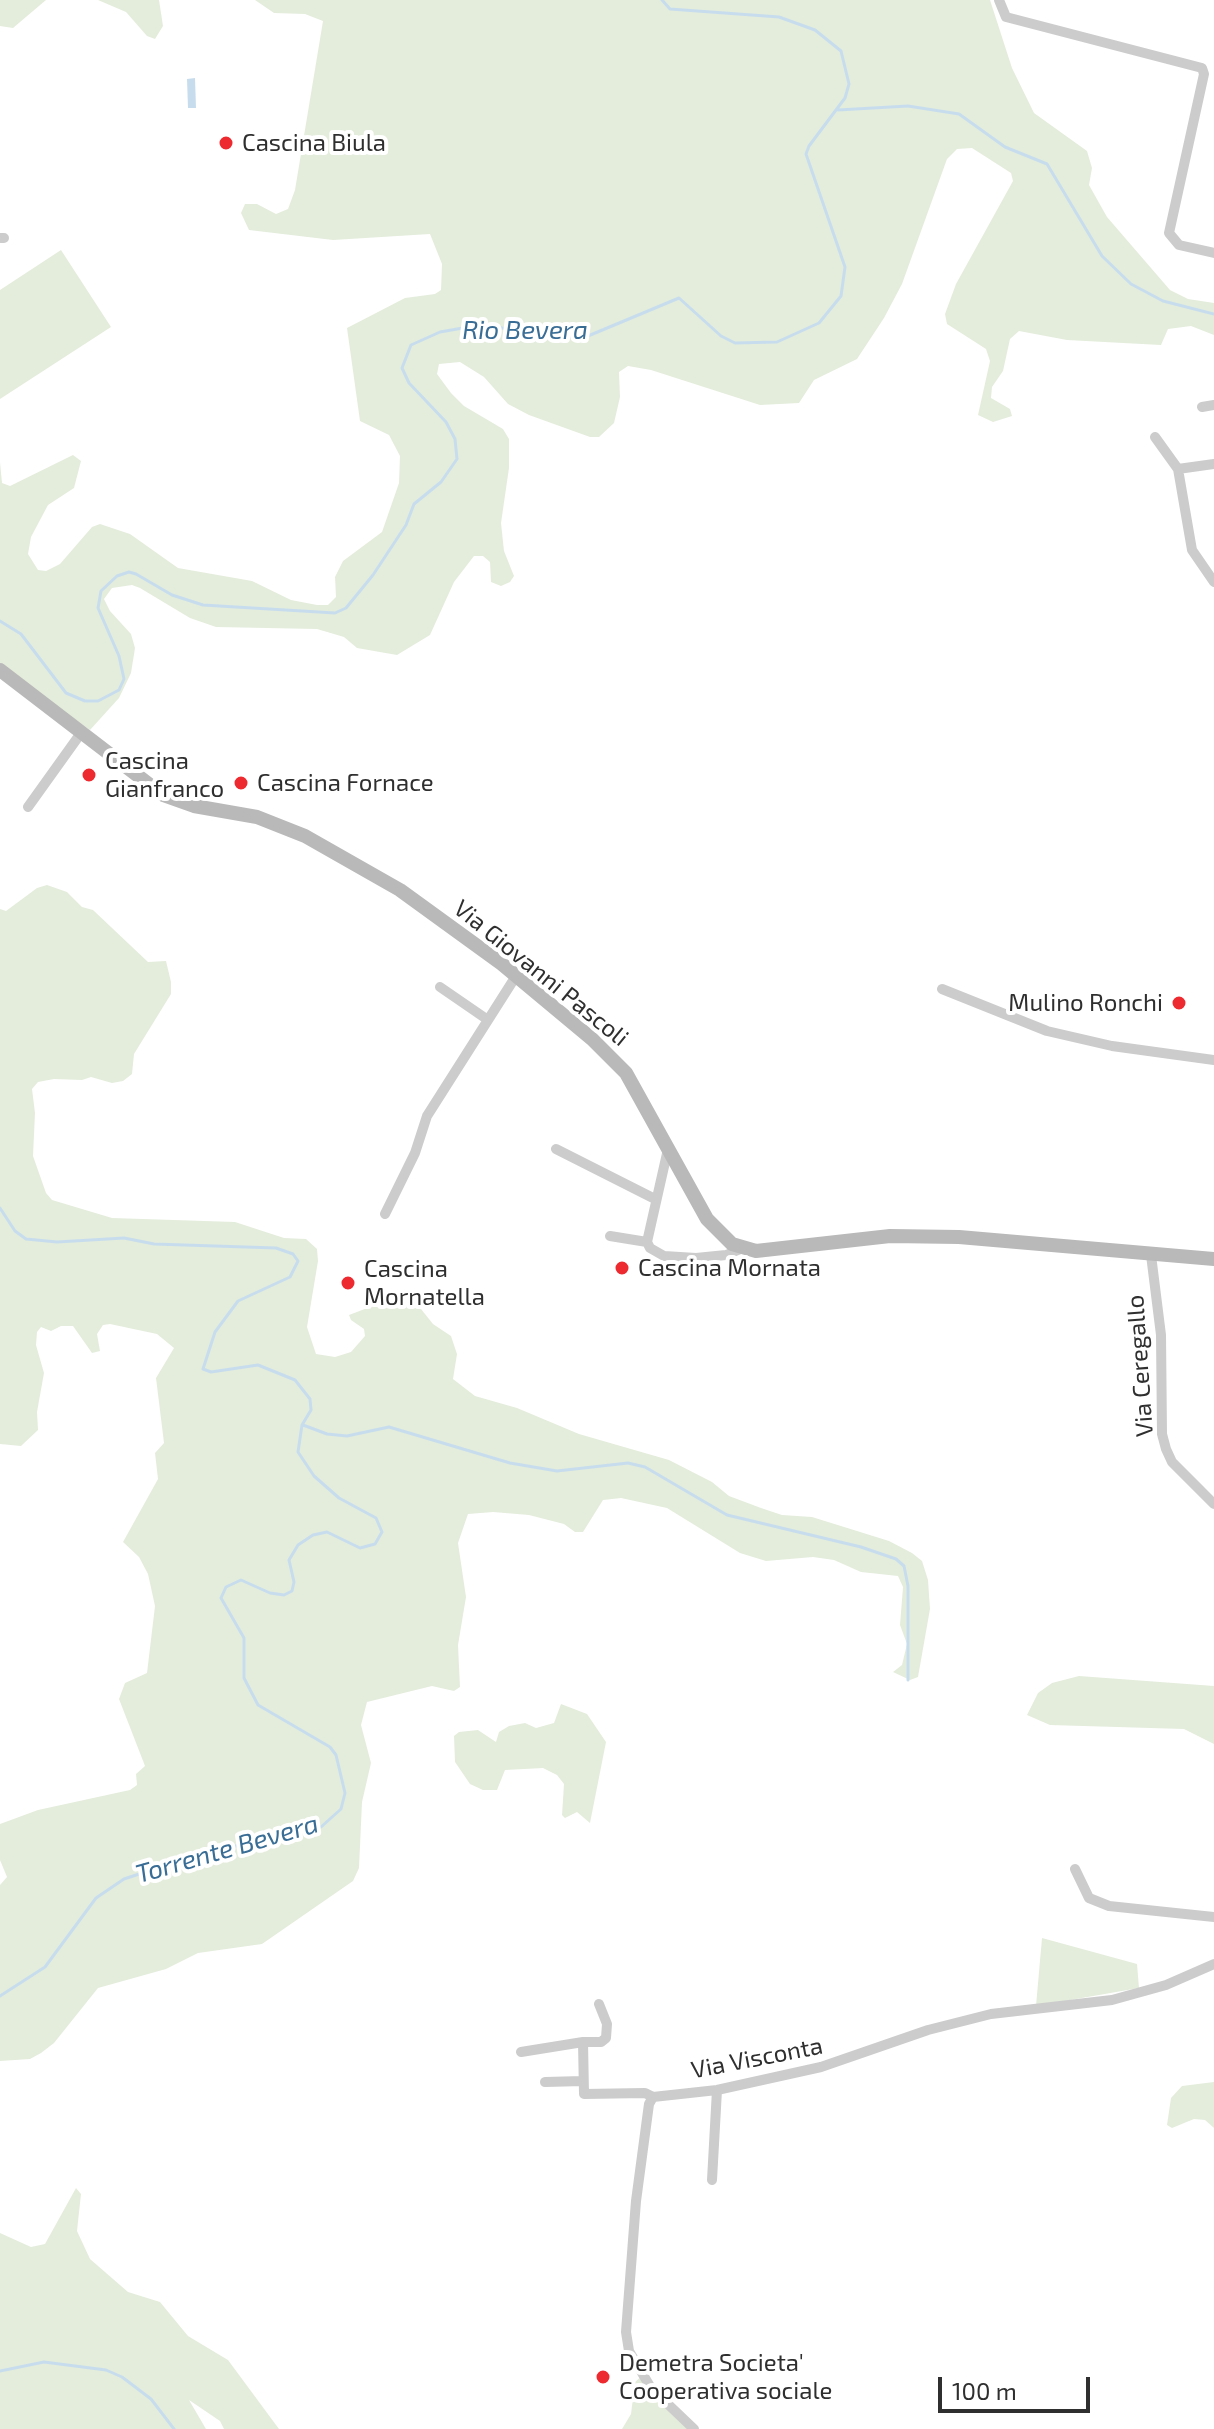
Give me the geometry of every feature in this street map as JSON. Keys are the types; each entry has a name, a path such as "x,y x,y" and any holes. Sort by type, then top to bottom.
{"street":[{"path":"999,0 1006,17 1202,68 1204,74 1169,233 1179,245 1214,253"},
{"path":"1202,407 1214,405"},
{"path":"1155,437 1178,469 1192,550 1214,582"},
{"path":"1178,469 1214,464"},
{"name":"Via Giovanni Pascoli","path":"0,670 163,795 194,806 270,822 335,851 400,890 516,976 620,1066 637,1090 707,1219 724,1238 743,1248"},
{"path":"28,807 81,733"},
{"path":"385,1214 406,1174 427,1116 516,976"},
{"path":"440,987 488,1020"},
{"path":"942,989 1047,1031 1127,1048 1214,1060"},
{"path":"647,1242 669,1147"},
{"path":"556,1149 655,1199"},
{"path":"610,1236 647,1242 656,1253 674,1258 726,1255 743,1248 786,1250 873,1238 928,1237 985,1238 1214,1259"},
{"name":"Via Ceregallo","path":"1151,1255 1161,1335 1162,1434 1172,1462 1214,1504"},
{"path":"1075,1869 1089,1898 1109,1906 1214,1917"},
{"name":"Via Visconta","path":"583,2081 582,2091 587,2096 645,2093 653,2097 717,2090 821,2067 928,2030 991,2014 1112,2000 1166,1985 1214,1964"},
{"path":"521,2052 601,2042 606,2038 607,2024 599,2004"},
{"path":"545,2082 583,2081 583,2042"},
{"path":"712,2180 717,2090"},
{"path":"653,2097 649,2104 636,2201 626,2332 629,2351 651,2388 694,2429"}],"green space":[{"path":"0,0 46,0 13,28 0,26"},
{"path":"98,0 159,0 163,26 155,39 147,36 126,12"},
{"path":"255,0 990,0 1012,68 1034,113 1087,151 1092,168 1089,185 1107,217 1170,290 1188,299 1214,303 1214,335 1191,326 1168,329 1161,345 1067,340 1019,331 1010,339 1003,371 992,387 991,398 1010,409 1012,416 993,422 978,415 990,361 986,349 947,324 945,314 956,284 1013,181 1011,173 972,148 957,149 947,159 902,284 884,318 857,359 814,380 799,403 760,405 651,370 628,366 619,372 620,397 614,423 599,437 590,437 508,404 484,377 460,362 439,364 437,374 451,393 464,406 503,429 509,439 509,468 501,523 504,551 514,576 510,582 501,586 491,582 490,562 483,556 474,556 454,582 430,635 397,655 357,648 344,637 317,629 216,627 190,618 132,585 112,588 104,599 110,611 131,634 135,648 131,673 119,698 90,730 0,666 0,462 2,483 10,486 73,455 81,461 74,488 48,505 31,537 28,554 38,570 46,571 60,564 92,527 100,524 130,534 178,568 252,581 291,600 317,605 328,605 336,597 335,577 343,561 382,532 399,483 400,456 389,435 360,421 347,328 405,298 435,294 441,290 442,264 430,234 333,240 249,230 241,213 245,204 257,204 276,214 288,209 295,190 323,21 305,14 274,13"},
{"path":"61,250 111,327 0,399 0,290"},
{"path":"47,885 67,892 82,907 93,910 148,962 166,961 171,982 171,994 134,1054 132,1074 123,1081 112,1083 91,1077 82,1080 54,1079 38,1082 32,1089 35,1113 33,1156 46,1193 52,1200 112,1218 235,1222 284,1238 306,1239 317,1249 318,1261 307,1327 316,1354 335,1357 351,1352 365,1336 364,1329 349,1315 383,1302 408,1301 417,1304 433,1324 451,1336 457,1354 453,1379 475,1396 517,1408 579,1434 669,1460 712,1482 729,1496 761,1508 782,1515 812,1517 889,1541 912,1553 922,1561 928,1580 930,1609 918,1677 910,1680 893,1672 902,1665 907,1644 900,1625 903,1587 898,1576 861,1572 834,1560 813,1557 766,1561 740,1553 667,1508 621,1498 603,1500 583,1532 575,1532 564,1524 529,1515 493,1512 468,1514 458,1543 466,1597 458,1645 460,1687 454,1691 432,1686 367,1702 361,1725 371,1763 362,1802 359,1868 353,1881 262,1944 198,1953 166,1969 98,1988 54,2043 41,2053 30,2059 0,2061 0,1885 7,1877 0,1860 0,1824 38,1810 130,1790 137,1785 136,1774 145,1766 119,1699 125,1683 147,1673 155,1606 148,1574 139,1557 123,1542 158,1479 155,1453 164,1443 156,1378 174,1348 157,1334 110,1324 103,1325 97,1334 100,1351 92,1353 73,1326 61,1326 51,1331 41,1327 37,1332 36,1345 44,1373 37,1412 38,1430 21,1446 0,1444 0,909 6,911 37,888"},
{"path":"1079,1676 1214,1686 1214,1744 1184,1729 1050,1725 1027,1715 1038,1693 1052,1683"},
{"path":"561,1704 587,1714 606,1742 590,1823 577,1812 565,1818 562,1815 564,1784 557,1775 543,1768 505,1770 497,1790 483,1790 470,1784 455,1762 454,1736 459,1732 478,1730 496,1742 499,1732 509,1726 525,1723 536,1728 554,1723"},
{"path":"1042,1938 1137,1964 1139,1988 1036,2006"},
{"path":"1214,2082 1214,2128 1205,2120 1194,2119 1172,2128 1167,2125 1171,2098 1182,2086"},
{"path":"76,2188 81,2194 77,2231 90,2259 128,2292 160,2302 188,2336 228,2360 279,2429 224,2429 220,2421 189,2400 206,2429 0,2429 0,2233 31,2247 45,2244"},
{"path":"643,2375 690,2429 622,2429 631,2414 635,2382"}],"water":[{"path":"195,78 196,108 188,108 187,79"}],"waterway":[{"name":"Rio Bevera","path":"0,621 21,634 66,693 85,701 98,701 119,690 124,679 119,656 98,608 101,591 117,576 129,572 136,574 172,595 203,605 335,613 346,608 373,575 406,525 414,504 441,482 457,459 455,439 446,422 409,383 402,368 411,345 440,332 480,325 566,337 588,336 679,298 721,336 735,343 777,342 819,323 841,296 845,267 806,154 845,98 849,84 841,51 815,30 779,17 670,9 662,0"},
{"path":"838,110 908,106 959,114 1005,147 1047,164 1102,256 1131,284 1163,301 1214,314"},
{"name":"Torrente Bevera","path":"0,1208 15,1231 26,1239 57,1242 124,1238 154,1244 276,1248 293,1254 298,1261 290,1277 238,1301 215,1332 203,1369 211,1372 258,1365 295,1380 310,1399 311,1410 302,1425 298,1452 314,1476 339,1498 376,1518 382,1532 375,1544 360,1548 327,1532 313,1535 298,1545 289,1560 294,1582 292,1591 284,1595 270,1593 241,1580 226,1587 221,1598 244,1638 244,1678 258,1705 330,1747 336,1755 345,1793 341,1809 321,1827 200,1854 124,1879 96,1898 45,1967 0,1996"},
{"path":"303,1425 327,1434 347,1436 389,1427 510,1463 557,1471 628,1463 645,1467 727,1515 861,1547 896,1559 904,1566 908,1586 908,1680"},
{"name":"Torrente Bevera","path":"0,2371 44,2362 106,2370 122,2377 151,2399 174,2429"}],"place":[{"name":"Cascina Biula","path":"226,143"},
{"name":"Cascina Gianfranco","path":"89,775"},
{"name":"Cascina Fornace","path":"241,783"},
{"name":"Mulino Ronchi","path":"1179,1003"},
{"name":"Cascina Mornata","path":"622,1268"},
{"name":"Cascina Mornatella","path":"348,1283"},
{"name":"Demetra Societa' Cooperativa sociale","path":"603,2377"}]}
